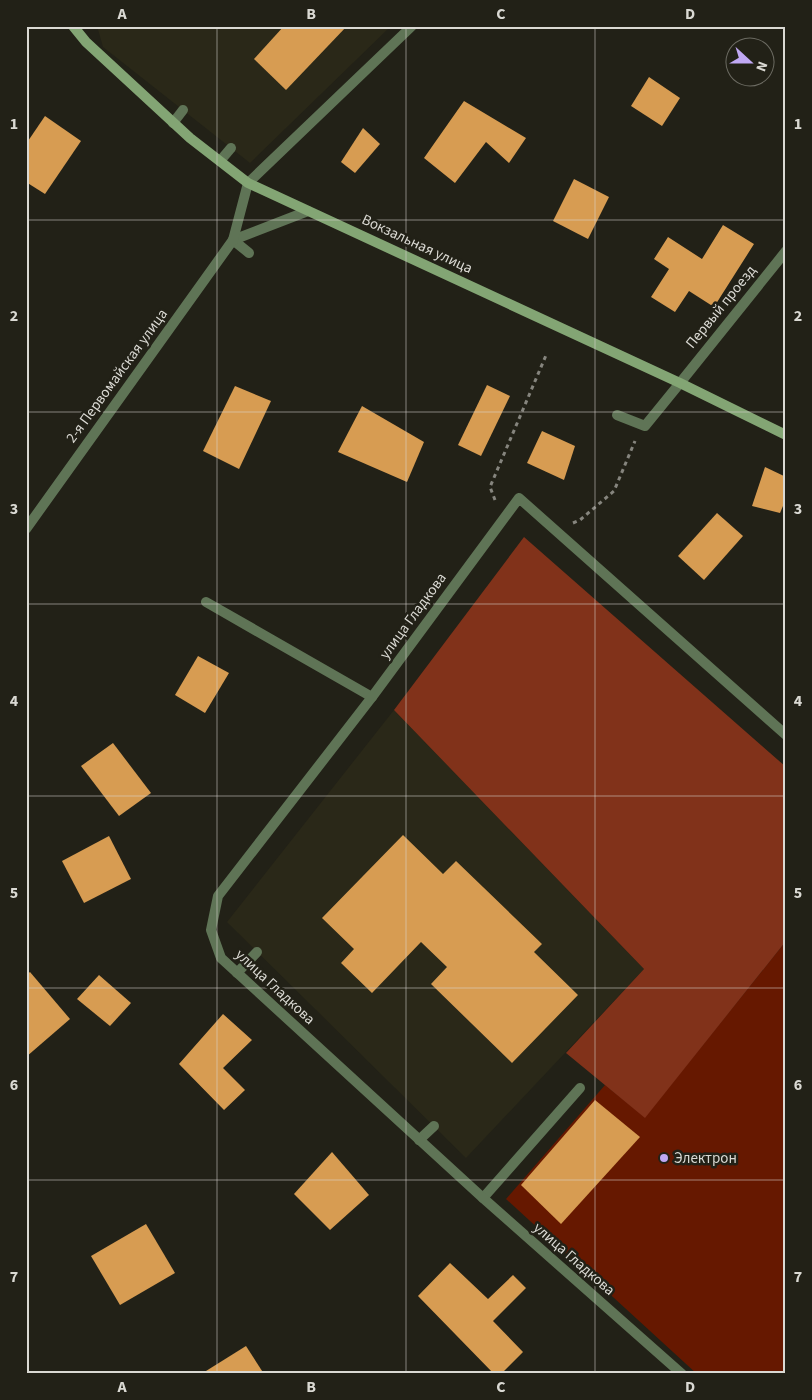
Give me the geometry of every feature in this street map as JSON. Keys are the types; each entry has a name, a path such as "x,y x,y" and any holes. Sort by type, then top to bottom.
{"street":[{"name":"Вокзальная улица","path":"73,26 86,42 173,123 248,183 680,383 786,435"},
{"path":"248,183 412,26"},
{"path":"173,123 183,110"},
{"path":"220,161 231,148"},
{"name":"2-я Первомайская улица","path":"26,529 233,240 248,183"},
{"path":"249,253 233,240 308,211"},
{"name":"Первый проезд","path":"645,426 786,251"},
{"path":"617,415 645,426"},
{"name":"улица Гладкова","path":"554,529 519,498 372,697 218,896 211,930 221,958 483,1198 682,1374"},
{"path":"554,529 786,734"},
{"path":"206,602 372,697"},
{"path":"237,973 256,952"},
{"path":"483,1198 580,1088"},
{"path":"420,1140 434,1126"}],"path":[{"path":"503,519 490,487 547,353"},
{"path":"554,529 580,520 614,492 631,448 645,426"}],"shaded area":[{"path":"97,26 391,26 250,163 103,47"},
{"path":"524,537 786,767 786,941 645,1118 566,1053 644,969 394,710"},
{"path":"394,710 644,969 466,1158 227,922"},
{"name":"Электрон","path":"786,941 786,1374 697,1374 506,1199 605,1085 645,1117"}],"building":[{"path":"284,26 347,26 286,90 254,59"},
{"path":"649,77 680,98 662,126 631,106"},
{"path":"464,101 526,138 509,163 486,142 455,183 424,158"},
{"path":"45,116 81,141 45,194 26,182 26,144"},
{"path":"363,128 380,144 355,173 341,162"},
{"path":"574,179 609,197 588,239 553,221"},
{"path":"723,225 754,244 714,307 689,291 675,312 651,297 669,269 654,259 668,237 702,259"},
{"path":"487,385 510,396 481,456 458,445"},
{"path":"235,386 271,401 239,469 203,451"},
{"path":"362,406 424,442 407,482 338,452"},
{"path":"542,431 575,446 564,480 527,463"},
{"path":"765,467 786,477 786,499 780,513 752,506"},
{"path":"717,513 743,536 704,580 678,556"},
{"path":"198,656 229,673 205,713 175,695"},
{"path":"113,743 151,793 119,816 81,766"},
{"path":"403,835 443,874 456,861 542,944 534,952 578,995 512,1063 431,984 447,967 421,942 372,993 341,963 354,949 322,918"},
{"path":"109,836 131,879 84,903 62,861"},
{"path":"30,972 70,1019 26,1057 26,975"},
{"path":"99,975 131,1003 110,1026 77,999"},
{"path":"223,1014 252,1040 223,1068 245,1090 224,1110 179,1064"},
{"path":"595,1100 640,1137 561,1224 521,1185"},
{"path":"332,1152 369,1195 330,1230 294,1194"},
{"path":"146,1224 175,1273 120,1305 91,1256"},
{"path":"450,1263 488,1299 513,1275 526,1288 493,1321 523,1352 501,1374 494,1374 418,1296"},
{"path":"246,1346 264,1374 208,1374 206,1371"}],"place":[{"name":"Электрон","path":"664,1158"}]}
